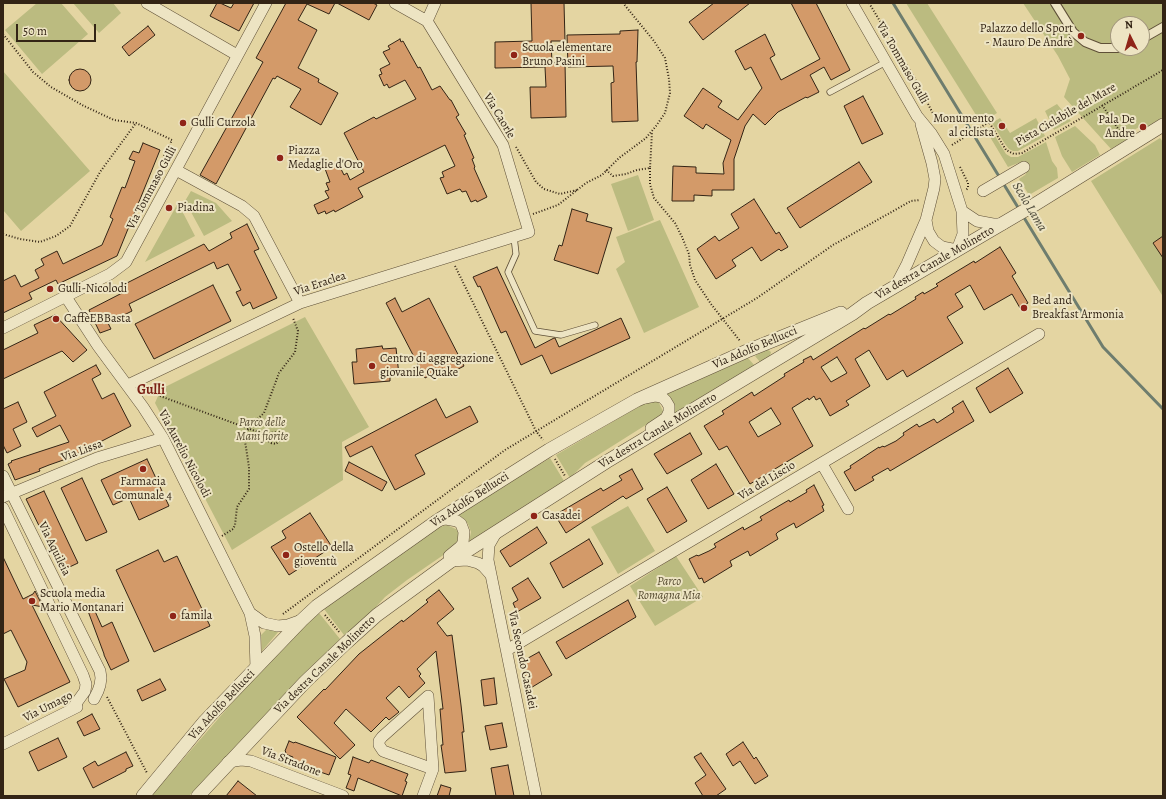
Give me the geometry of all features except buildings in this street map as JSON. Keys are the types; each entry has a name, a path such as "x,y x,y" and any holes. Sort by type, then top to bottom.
{"street":[{"path":"147,3 238,55"},
{"name":"Via Tommaso Gulli","path":"3,328 110,274 126,262 266,3"},
{"name":"Via Caorle","path":"395,3 427,22 503,145 529,232"},
{"path":"427,22 435,3"},
{"name":"Via Tommaso Gulli","path":"852,3 917,116 923,130 932,163 934,188 926,220 905,269 895,287"},
{"path":"1055,3 1073,32 1085,42 1100,48 1110,48"},
{"path":"1150,34 1163,27"},
{"name":"Via Tommaso Gulli","path":"917,116 931,133 944,154 962,211 963,234 957,250"},
{"name":"Via destra Canale Molinetto","path":"198,796 228,762 305,682 347,642 377,615 451,562 570,484 852,314 867,303 1034,205 1163,125"},
{"path":"986,190 1021,169"},
{"path":"176,170 242,206 254,216 300,303"},
{"path":"962,211 977,221 988,223 1005,222"},
{"path":"926,220 928,231 934,241 942,247 957,250"},
{"name":"Via Eraclea","path":"128,386 300,303 529,232"},
{"name":"Via Aurelio Nicolodi","path":"66,297 98,346 128,386 163,438 250,613 255,636 256,668"},
{"name":"Via Adolfo Bellucci","path":"142,796 205,721 302,620 317,606 436,521 549,450 637,400 747,350 867,303"},
{"name":"Via del Liscio","path":"507,650 1040,334"},
{"path":"606,462 668,415 669,406 662,398 651,396 637,400"},
{"name":"Via Lissa","path":"7,495 97,458 163,438"},
{"path":"822,464 848,509"},
{"name":"Via Aquileia","path":"3,476 7,495 100,671 100,685 94,699"},
{"path":"3,508 83,675 86,684 85,691 72,709"},
{"path":"377,615 393,599 460,548 463,543 464,532 460,524 457,521 446,519 436,521"},
{"name":"Via Secondo Casadei","path":"498,530 489,545 488,560 536,796"},
{"path":"451,562 467,560 478,563 483,566 491,576"},
{"path":"250,613 269,625 288,625 302,620"},
{"name":"Via Umago","path":"3,744 105,693"},
{"path":"423,796 433,769 428,696 382,737 379,745 383,751 433,769"},
{"name":"Via Stradone","path":"228,762 242,760 251,761 343,796"}],"lane":[{"path":"830,92 886,62"},
{"path":"514,237 516,254 508,272 535,331 561,335 595,325"}],"path":[{"path":"525,218 558,205 586,183 602,175 606,170 646,138 665,113 670,93 670,79 664,58 654,41 623,3"},
{"path":"869,3 915,79 940,127"},
{"path":"3,34 33,72 51,87 84,106 114,120 136,123 172,140 164,156"},
{"name":"Pista Ciclabile del Mare","path":"951,146 989,122 1006,150 1010,154 1018,154 1163,70"},
{"path":"1102,105 1124,138 1121,138"},
{"path":"3,234 20,239 40,242 56,236 70,226 100,172 136,123"},
{"path":"652,131 650,184 654,198 674,223 682,237 689,254 694,280 747,350"},
{"path":"503,145 512,141 536,182 544,189 560,194 578,190"},
{"path":"957,196 968,188 968,183 959,164"},
{"path":"606,170 613,176 650,168"},
{"path":"269,625 505,450 757,298 833,245 911,201 932,199"},
{"path":"451,257 536,431 570,484"},
{"path":"214,540 232,529 235,525 237,507 249,489 249,467 245,441 246,433 251,425 264,413 279,373 295,352 298,330 288,308"},
{"path":"160,396 266,435 274,432 279,434 279,441 276,444 271,443 267,440 266,435"},
{"path":"317,606 347,642"},
{"path":"105,693 149,776"}],"green space":[{"path":"37,3 61,3 88,34 42,74 5,30"},
{"path":"73,3 113,3 121,13 99,33"},
{"path":"906,3 927,3 997,113 981,123"},
{"path":"1023,3 1163,3 1163,117 1147,127 1144,124 1126,135 1128,139 1111,149 1064,97 1070,79 1058,56"},
{"path":"3,71 90,171 21,231 3,210"},
{"path":"1057,104 1071,121 1054,130 1045,111"},
{"path":"1000,118 1010,133 1036,118 1045,136 1018,151 1013,151 1005,144 992,123"},
{"path":"1075,126 1095,145 1100,155 1072,172 1062,156 1055,137"},
{"path":"984,127 990,128 1006,154 1011,157 1018,157 1046,142 1052,161 1057,168 1058,178 1029,195 1019,179 1027,172 1021,162 1008,167"},
{"path":"1160,138 1163,142 1163,295 1091,181"},
{"path":"638,175 654,220 628,231 611,184"},
{"path":"191,191 216,203 232,221 204,236 185,201"},
{"path":"178,203 195,236 145,262"},
{"path":"660,220 699,307 644,333 616,269 625,262 616,237"},
{"name":"Parco delle Mani fiorite","path":"305,317 369,427 342,442 343,480 232,550 155,403 161,389"},
{"path":"767,349 771,352 770,356 760,362 755,356"},
{"path":"748,358 755,366 674,414 664,394"},
{"path":"650,400 656,400 659,403 663,411 660,416 585,463 570,478 556,455"},
{"path":"550,458 564,481 469,542 471,532 468,524 463,518 455,515"},
{"path":"628,506 655,551 618,574 591,527"},
{"path":"447,525 458,530 459,541 455,547 385,597 366,618 344,635 324,609 439,527"},
{"name":"Parco Romagna Mia","path":"676,556 703,597 655,626 630,586"},
{"path":"319,613 340,639 290,689 189,796 151,796 238,696 284,646"},
{"path":"267,629 279,631 262,651 261,635"}],"waterway":[{"name":"Scolo Lama","path":"893,3 1000,178"},
{"name":"Scolo Lama","path":"1003,183 1019,209"},
{"name":"Scolo Lama","path":"1023,216 1103,347 1163,409"}],"place":[{"name":"Palazzo dello Sport - Mauro De Andrè","path":"1081,36"},
{"name":"Scuola elementare Bruno Pasini","path":"514,55"},
{"name":"Gulli Curzola","path":"183,123"},
{"name":"Monumento al ciclista","path":"1002,126"},
{"name":"Pala De Andre","path":"1143,127"},
{"name":"Piazza Medaglie d'Oro","path":"280,158"},
{"name":"Piadina","path":"169,208"},
{"name":"Gulli-Nicolodi","path":"50,289"},
{"name":"Bed and Breakfast Armonia","path":"1024,308"},
{"name":"CaffèEBBasta","path":"56,319"},
{"name":"Centro di aggregazione giovanile Quake","path":"372,366"},
{"name":"Farmacia Comunale 4","path":"143,469"},
{"name":"Casadei","path":"534,516"},
{"name":"Ostello della gioventù","path":"286,555"},
{"name":"Scuola media Mario Montanari","path":"32,601"},
{"name":"famila","path":"173,616"}],"district":[{"name":"Gulli","path":"151,391"}]}
